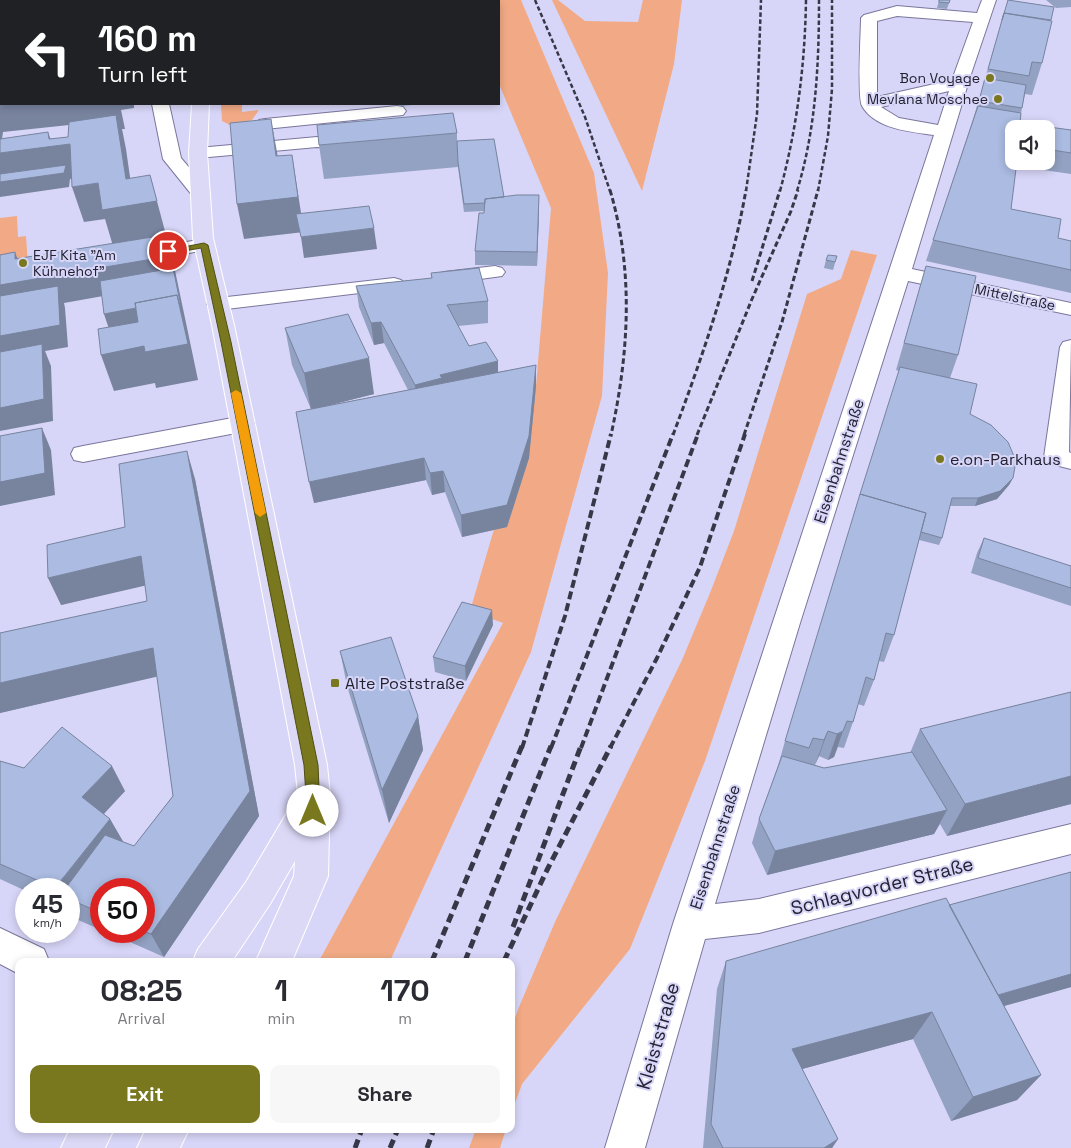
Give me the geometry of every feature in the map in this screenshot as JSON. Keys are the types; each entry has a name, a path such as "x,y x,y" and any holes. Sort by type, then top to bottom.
{"main road":[{"path":"200,105 199,191 204,245 218,304 311,765 314,795 311,876 275,958"},
{"path":"213,958 258,893 314,795"},
{"path":"81,1148 91,1133"},
{"path":"157,1148 166,1133"}],"street":[{"path":"464,0 469,0"},
{"name":"Eisenbahnstraße","path":"691,924 901,273 958,84 989,0"},
{"path":"944,131 896,122 882,117 869,104 869,18 897,11 982,18"},
{"path":"869,104 958,84"},
{"path":"160,105 172,159 199,191"},
{"path":"199,148 262,128 273,112 272,105"},
{"path":"265,124 397,112"},
{"path":"199,148 317,142 370,144"},
{"path":"112,260 204,245"},
{"path":"218,304 495,272"},
{"name":"Mittelstraße","path":"901,273 1071,309"},
{"path":"1071,347 1056,457 1071,460"},
{"path":"83,454 242,424"},
{"name":"Schlagvorder Straße","path":"691,924 759,916 1071,839"},
{"name":"Kleiststraße","path":"625,1148 691,924"},
{"path":"0,945 26,958"}],"shaded area":[{"path":"500,0 521,0 594,173 608,273 602,396 531,652 391,958 321,958 503,623 470,611 536,386 551,208 500,86"},
{"path":"552,0 558,0 585,21 638,22 643,0 682,0 674,64 642,191"},
{"path":"221,105 242,105 242,112 259,110 252,120 232,126 222,121"},
{"path":"17,216 18,237 26,236 28,265 0,261 0,218"},
{"path":"851,250 877,255 705,761 630,949 522,1084 515,1103 515,1018 519,1007 555,922 682,660 710,593 734,531 807,294 841,279"},
{"path":"475,1133 505,1133 500,1148 469,1148"}],"building":[{"path":"939,0 950,0 949,3 939,2"},
{"path":"1008,0 1054,7 1051,20 1004,13"},
{"path":"1004,13 1052,21 1042,63 1032,62 1029,76 988,69"},
{"path":"985,78 1026,85 1022,108 979,101"},
{"path":"978,106 1021,113 1020,120 1005,120 1005,170 1016,170 1011,209 1061,219 1058,238 1071,241 1071,270 933,240"},
{"path":"453,113 457,133 319,145 317,125"},
{"path":"116,115 126,179 150,175 157,201 102,210 98,183 72,187 70,144 0,153 0,139 48,132 49,139 68,137 69,122"},
{"path":"271,119 276,156 292,155 298,197 237,204 230,123"},
{"path":"1055,128 1071,130 1071,153 1055,150"},
{"path":"494,139 504,197 485,199 485,203 464,204 457,141"},
{"path":"66,165 64,173 0,182 0,174"},
{"path":"517,195 539,195 537,252 475,251 479,213 484,213 485,199"},
{"path":"369,206 374,228 301,237 296,214"},
{"path":"165,235 170,256 0,285 0,255 15,252 15,259"},
{"path":"828,255 837,256 835,262 826,260"},
{"path":"926,266 976,276 958,355 904,343"},
{"path":"173,268 183,316 177,295 135,303 136,308 104,314 100,281"},
{"path":"479,268 488,301 447,305 469,346 486,342 498,361 440,375 442,378 415,385 381,322 371,323 356,286 432,278 431,273"},
{"path":"58,286 60,325 0,336 0,296"},
{"path":"177,295 188,344 145,352 144,346 101,355 98,329 138,322 135,303"},
{"path":"348,314 369,358 304,373 285,328"},
{"path":"42,344 44,399 0,408 0,352"},
{"path":"536,365 529,436 507,505 461,515 443,471 430,473 424,458 309,482 296,412"},
{"name":"e.on-Parkhaus","path":"900,367 977,384 970,414 991,425 1008,442 1016,461 1013,478 1000,491 978,498 952,498 942,538 921,532 926,513 860,494"},
{"path":"42,428 45,473 0,482 0,436"},
{"path":"187,451 250,791 155,928 155,878 90,878 90,908 80,904 80,878 73,878 105,835 134,846 173,796 153,648 0,683 0,633 147,601 141,556 48,578 47,545 125,527 119,464"},
{"path":"860,494 926,513 894,635 886,633 874,680 866,677 853,722 847,721 843,731 837,734 828,731 824,740 813,738 809,748 785,741"},
{"path":"984,538 1071,566 1071,588 978,558"},
{"path":"462,602 492,610 465,666 433,657"},
{"path":"391,637 418,716 382,790 340,651"},
{"path":"1071,692 1071,776 965,804 920,729"},
{"path":"62,727 112,766 82,797 110,819 63,878 32,878 0,864 0,761 24,768"},
{"path":"912,752 947,810 775,851 759,819 782,756 824,768"},
{"path":"1071,872 1071,974 998,995 949,905"},
{"path":"946,898 1041,1075 973,1097 932,1012 792,1049 838,1139 824,1148 723,1148 711,1124 726,961"}],"railway":[{"path":"535,0 585,117 610,191"},
{"path":"746,191 757,114 761,0"},
{"path":"780,191 791,144 799,96 806,0"},
{"path":"797,191 808,144 815,96 819,0"},
{"path":"818,191 828,136 832,89 832,0"},
{"path":"610,190 618,220 626,281 625,343 622,374 611,435"},
{"path":"673,435 715,314 740,221 746,190"},
{"path":"752,281 780,190"},
{"path":"697,435 752,299 791,211 798,190"},
{"path":"744,435 782,322 818,190"},
{"path":"522,748 565,616 611,434"},
{"path":"551,748 673,434"},
{"path":"581,748 698,434"},
{"path":"610,748 657,658 700,567 745,434"},
{"path":"433,958 522,746"},
{"path":"466,958 551,746"},
{"path":"513,927 581,746"},
{"path":"505,958 547,870 611,746"},
{"path":"355,1148 361,1133"},
{"path":"390,1148 396,1133"},
{"path":"427,1148 433,1133"}],"slow traffic":[{"path":"236,393 260,513"}],"place":[{"name":"Bon Voyage","path":"990,78"},
{"name":"Mevlana Moschee","path":"998,99"},
{"name":"EJF Kita \"Am Kühnehof\"","path":"23,263"},
{"name":"e.on-Parkhaus","path":"940,459"},
{"name":"Alte Poststraße","path":"335,683"}],"route":[{"path":"168,251 204,245 226,342 311,765 314,795 313,811"}]}
